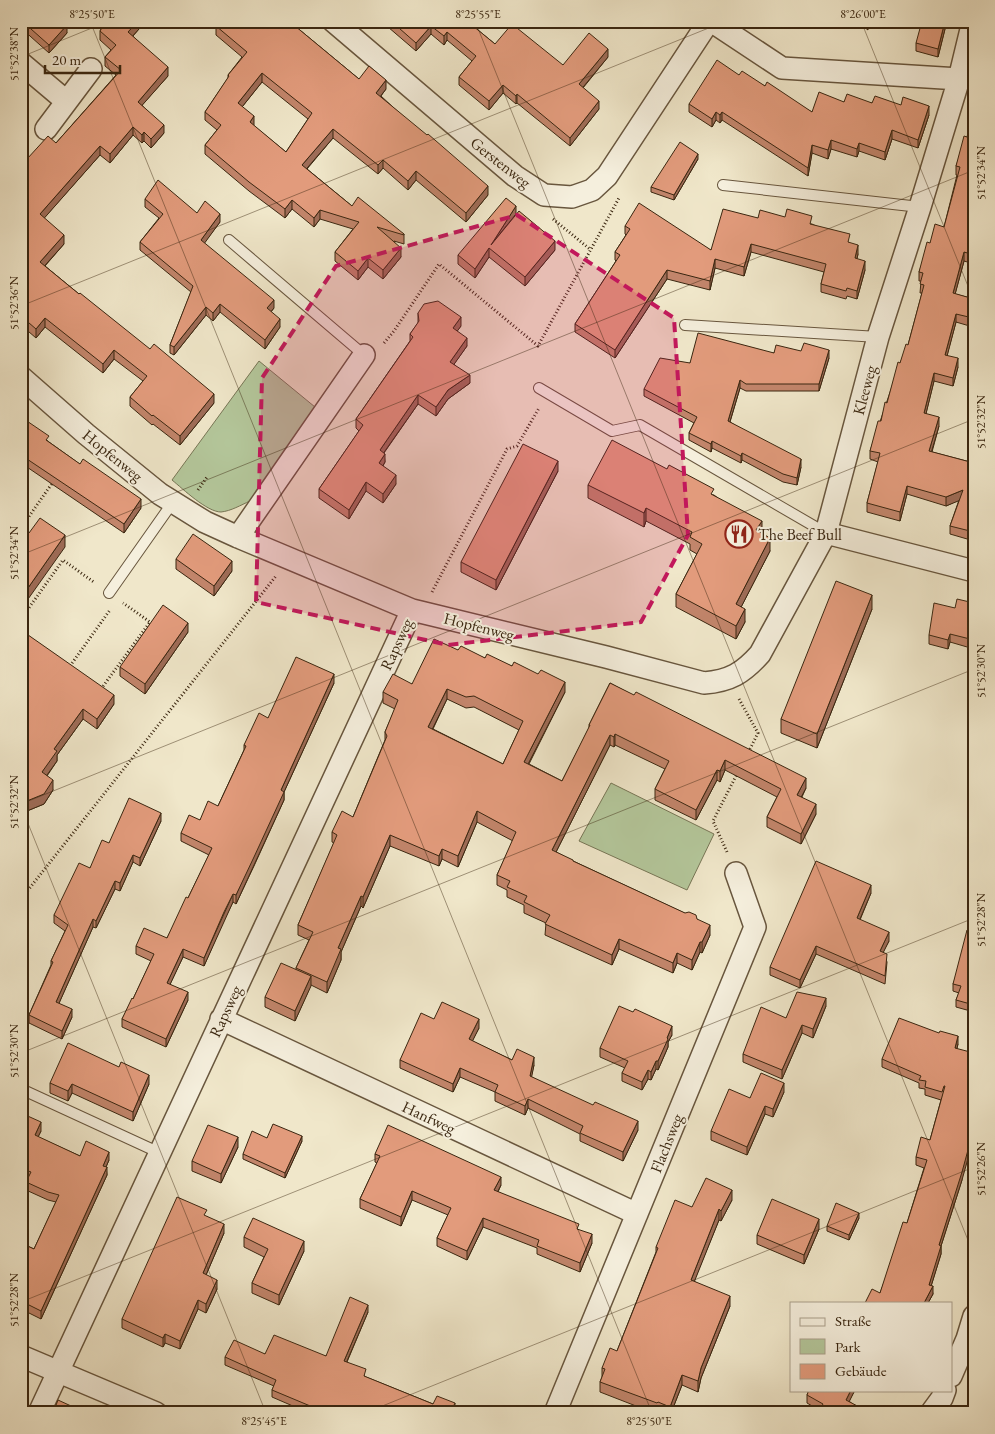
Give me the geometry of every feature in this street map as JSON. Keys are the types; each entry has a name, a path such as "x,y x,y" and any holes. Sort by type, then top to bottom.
{"street":[{"name":"Gerstenweg","path":"333,21 515,176 544,195 572,197 592,190 607,176 710,21"},
{"path":"710,21 782,68 959,80"},
{"name":"Kleeweg","path":"729,678 748,668 760,654 826,533 878,337 959,80 973,21"},
{"path":"21,63 66,101"},
{"path":"46,129 91,69"},
{"path":"238,537 364,355"},
{"name":"Hopfenweg","path":"21,376 86,434 160,494 205,522 238,537 416,611 704,683 719,682 729,678"},
{"path":"826,533 974,571"},
{"name":"Rapsweg","path":"39,1413 221,1020 416,611"},
{"name":"Flachsweg","path":"554,1413 755,927 736,873"},
{"name":"Hanfweg","path":"221,1020 637,1214"},
{"path":"952,1374 967,1339 974,1316"},
{"path":"21,1356 156,1413"},
{"path":"931,1413 944,1392"}],"lane":[{"path":"723,185 920,207"},
{"path":"229,240 364,355"},
{"path":"685,325 878,337"},
{"path":"543,391 612,431 640,425 826,533"},
{"path":"113,596 173,502"},
{"path":"21,1089 160,1153"}],"path":[{"path":"364,355 383,344 394,331 439,264 538,346 620,198 607,176"},
{"path":"544,195 546,214 591,250"},
{"path":"416,611 508,449 518,446 543,391"},
{"path":"21,528 55,479"},
{"path":"21,899 290,558"},
{"path":"21,619 63,560 150,622 102,689 94,683"},
{"path":"77,672 69,666 113,596"},
{"path":"729,678 758,733 744,759"},
{"path":"736,873 714,821 740,768"}],"highlighted area":[{"path":"517,215 674,318 688,535 641,622 448,645 256,602 262,378 336,266"}],"green space":[{"path":"259,361 315,407 250,501 236,508 221,512 215,511 195,499 172,480"},
{"path":"611,783 714,834 687,890 579,841"}],"building":[{"path":"22,21 62,21 67,25 49,45"},
{"path":"106,21 138,21 128,32 168,67 138,102 164,125 151,139 144,132 142,135 133,127 110,154 100,146 40,214 64,235 40,262 150,349 154,344 214,394 180,436 130,397 147,376 114,350 103,364 45,318 36,329 21,316 21,154 27,159 48,136 56,143 121,70 105,57 116,45 100,31"},
{"path":"289,21 359,79 369,66 386,80 376,93 428,134 488,186 466,213 416,171 408,181 383,160 378,165 333,129 302,165 352,206 358,197 404,234 377,227 401,248 383,270 368,258 358,271 335,252 359,222 320,210 314,218 292,200 285,209 205,145 221,125 205,112 228,75 247,52 216,26 219,22","holes":["262,73 312,113 286,152 250,122 254,116 238,103"]},
{"path":"391,21 467,21 495,44 512,24 563,65 589,33 608,49 579,84 599,101 570,138 517,94 516,96 503,85 489,101 459,77 476,56 447,32 444,36 431,26 416,43"},
{"path":"922,21 945,21 938,49 916,43"},
{"path":"717,60 739,75 742,71 765,86 767,82 812,112 819,92 844,102 847,94 872,103 875,96 901,105 903,97 929,106 918,140 892,130 885,152 859,143 857,149 831,140 828,150 812,145 808,168 722,112 720,115 716,112 712,119 689,104"},
{"path":"972,118 974,119 974,255 964,252 953,293 974,299 974,315 973,318 956,314 945,355 958,358 953,378 934,373 924,413 939,417 929,451 974,463 974,532 950,526 963,490 946,497 907,486 900,512 867,503 880,453 870,451 878,421 881,421 898,362 900,363 906,344 908,345 924,285 920,284 923,273 919,272 927,242 930,243 935,224 944,227 960,167 956,166 964,136 967,137"},
{"path":"680,142 698,154 674,195 651,187"},
{"path":"158,180 197,213 205,201 220,214 201,240 274,300 267,308 280,319 265,340 220,304 213,313 206,307 174,347 170,345 193,286 140,242 163,214 145,199"},
{"path":"506,198 516,206 491,245 519,211 555,241 525,277 489,248 475,269 458,255"},
{"path":"639,203 711,250 723,209 758,218 760,210 785,217 787,209 812,216 810,224 850,234 848,242 858,245 855,258 865,261 857,291 847,288 846,291 821,284 826,264 751,244 744,267 715,259 710,281 667,270 615,350 575,324 620,255 615,252 630,229 625,226"},
{"path":"438,301 461,317 453,328 467,338 450,362 470,375 448,390 436,407 418,395 380,450 385,454 379,463 396,475 383,494 366,482 349,510 319,489 363,425 356,419 413,337 410,334 419,321 418,313 424,304"},
{"path":"698,333 774,353 776,345 801,351 804,343 829,350 819,384 746,384 740,380 728,421 801,459 797,478 783,474 742,453 741,456 712,441 711,444 689,433 697,417 644,389 660,358 690,363"},
{"path":"21,417 49,436 46,440 80,464 83,459 141,499 124,524 21,455"},
{"path":"612,440 667,469 669,465 714,489 711,494 762,521 756,530 770,538 736,604 745,609 736,626 676,594 702,544 690,537 692,532 646,508 644,513 588,485"},
{"path":"523,444 558,461 496,580 461,562"},
{"path":"40,518 65,535 21,598 21,527 29,533"},
{"path":"193,534 232,561 214,586 176,559"},
{"path":"836,581 872,595 817,734 781,719"},
{"path":"957,599 974,603 974,640 950,634 948,640 929,635 934,603 955,608"},
{"path":"163,605 188,623 145,684 120,667"},
{"path":"21,630 114,695 97,719 83,709 54,749 57,751 42,772 53,780 44,794 22,803 27,807 21,814"},
{"path":"434,639 458,650 461,646 485,658 487,654 512,666 514,662 538,674 541,670 565,682 524,762 562,781 610,683 634,695 636,692 806,778 797,795 816,804 801,834 767,817 781,789 725,760 720,771 717,770 696,810 655,789 669,761 615,734 614,737 610,735 552,850 685,913 689,912 696,915 697,919 710,925 692,960 677,953 673,963 619,939 612,955 545,924 550,915 524,902 527,896 507,887 510,881 497,875 516,832 477,811 458,856 442,849 439,856 390,835 338,948 341,949 327,982 296,968 313,932 298,925 337,835 332,832 342,811 353,817 387,736 385,732 398,700 383,692 393,674 412,684","holes":["447,689 466,697 474,696 523,721 503,764 428,727"]},
{"path":"296,657 334,674 281,790 284,792 236,895 233,894 224,912 204,958 183,949 167,983 188,992 166,1039 122,1019 154,954 136,946 144,928 167,938 212,848 181,833 189,815 200,820 208,801 218,806 259,713 268,718"},
{"path":"129,798 161,813 140,858 133,855 120,883 115,881 96,921 93,919 56,1002 72,1009 62,1031 29,1015 68,925 54,915 79,863 90,868 102,840 109,843"},
{"path":"816,861 871,885 857,918 889,932 880,951 887,954 885,976 816,946 800,980 770,967"},
{"path":"967,930 974,932 974,1005 956,1000 961,986 953,984"},
{"path":"281,963 311,976 295,1011 265,997"},
{"path":"797,992 826,998 813,1029 802,1025 782,1070 743,1054 761,1007 786,1018"},
{"path":"442,1002 479,1019 469,1039 512,1060 517,1049 534,1057 530,1076 593,1105 595,1102 638,1121 623,1152 580,1133 583,1126 528,1099 525,1106 495,1092 498,1085 460,1068 453,1084 400,1060 421,1013 434,1019"},
{"path":"619,1006 633,1012 635,1009 672,1026 658,1061 656,1061 651,1072 648,1070 642,1082 622,1073 628,1061 600,1048"},
{"path":"21,1011 28,1014 21,1029"},
{"path":"899,1018 939,1033 940,1031 958,1036 955,1048 974,1053 974,1128 939,1245 941,1246 929,1285 933,1286 925,1302 866,1302 872,1289 880,1293 903,1222 907,1223 927,1160 916,1157 921,1137 930,1140 945,1086 942,1092 925,1087 926,1081 919,1080 921,1076 882,1059"},
{"path":"68,1043 119,1067 121,1062 149,1075 133,1112 72,1084 68,1091 50,1083"},
{"path":"761,1073 784,1083 773,1109 765,1106 747,1147 711,1131 729,1089 750,1098"},
{"path":"21,1113 41,1122 35,1135 80,1156 86,1141 109,1152 103,1166 107,1167 41,1311 21,1301 21,1243 34,1249 59,1195 26,1182 31,1172 21,1168 23,1161 21,1161"},
{"path":"273,1124 302,1136 285,1173 243,1154 252,1131 267,1138"},
{"path":"208,1125 238,1137 221,1174 192,1161"},
{"path":"388,1125 501,1177 494,1190 579,1224 577,1229 592,1234 580,1263 537,1246 539,1240 483,1218 467,1251 437,1238 451,1208 412,1191 401,1217 360,1199 380,1156 375,1154"},
{"path":"706,1178 732,1190 721,1211 719,1209 691,1280 730,1296 701,1368 698,1381 682,1375 670,1407 600,1382 605,1369 602,1368 610,1348 617,1351 675,1200 692,1207"},
{"path":"177,1197 207,1210 204,1215 224,1224 203,1273 217,1280 206,1304 198,1300 180,1341 165,1334 163,1338 122,1319"},
{"path":"772,1199 819,1219 804,1255 757,1235"},
{"path":"836,1203 859,1213 849,1235 827,1226"},
{"path":"253,1218 304,1241 279,1295 252,1283 268,1249 244,1237"},
{"path":"350,1297 368,1305 344,1361 366,1369 364,1376 433,1404 437,1396 455,1403 451,1411 454,1413 327,1413 272,1390 276,1380 225,1357 234,1340 265,1354 274,1335 326,1356"},
{"path":"808,1392 850,1392 846,1400 863,1409 861,1413 818,1413 823,1404 807,1395"},
{"path":"58,1400 82,1411 82,1413 53,1413"}],"place":[{"name":"The Beef Bull","path":"739,534"}]}
